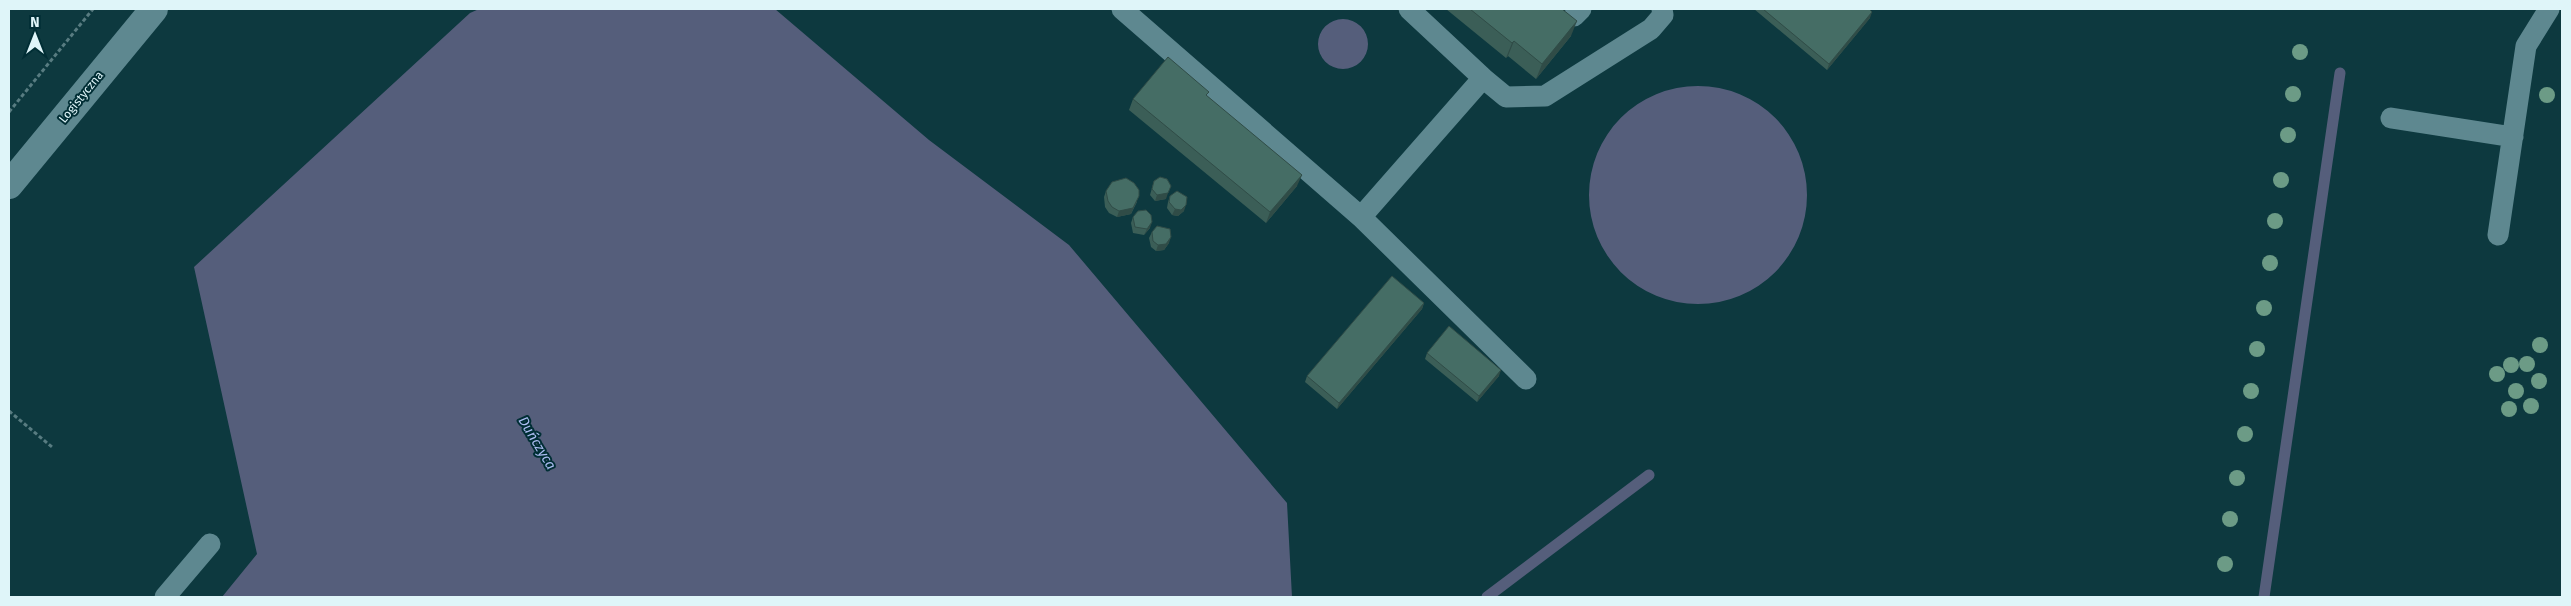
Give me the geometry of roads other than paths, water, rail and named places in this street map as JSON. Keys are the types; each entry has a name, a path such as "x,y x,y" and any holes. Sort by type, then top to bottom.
{"street":[{"name":"Logistyczna","path":"9,185 154,9"}],"lane":[{"path":"1122,9 1361,217 1526,379"},
{"path":"1409,9 1506,97 1545,96 1651,29 1663,15 1662,9"},
{"path":"2498,235 2526,46 2547,10"},
{"path":"1361,217 1484,78"},
{"path":"2391,118 2513,137"},
{"path":"165,597 210,544"}],"water":[{"name":"Duńczyca","path":"479,9 775,9 929,140 1069,245 1287,503 1292,597 222,597 257,554 194,267 470,13"},
{"path":"1343,19 1353,21 1361,26 1366,34 1368,44 1366,54 1361,62 1353,67 1343,69 1333,67 1325,62 1320,54 1318,44 1320,34 1325,26 1333,21"},
{"path":"1687,86 1709,86 1730,90 1750,98 1767,110 1783,126 1795,143 1803,163 1807,195 1803,227 1795,247 1783,264 1767,280 1750,292 1730,300 1709,304 1687,304 1666,300 1646,292 1629,280 1613,264 1601,247 1593,227 1589,206 1589,184 1593,163 1601,143 1613,126 1629,110 1646,98 1666,90"}],"waterway":[{"path":"2264,597 2340,73"},
{"path":"1487,597 1649,475"}]}
